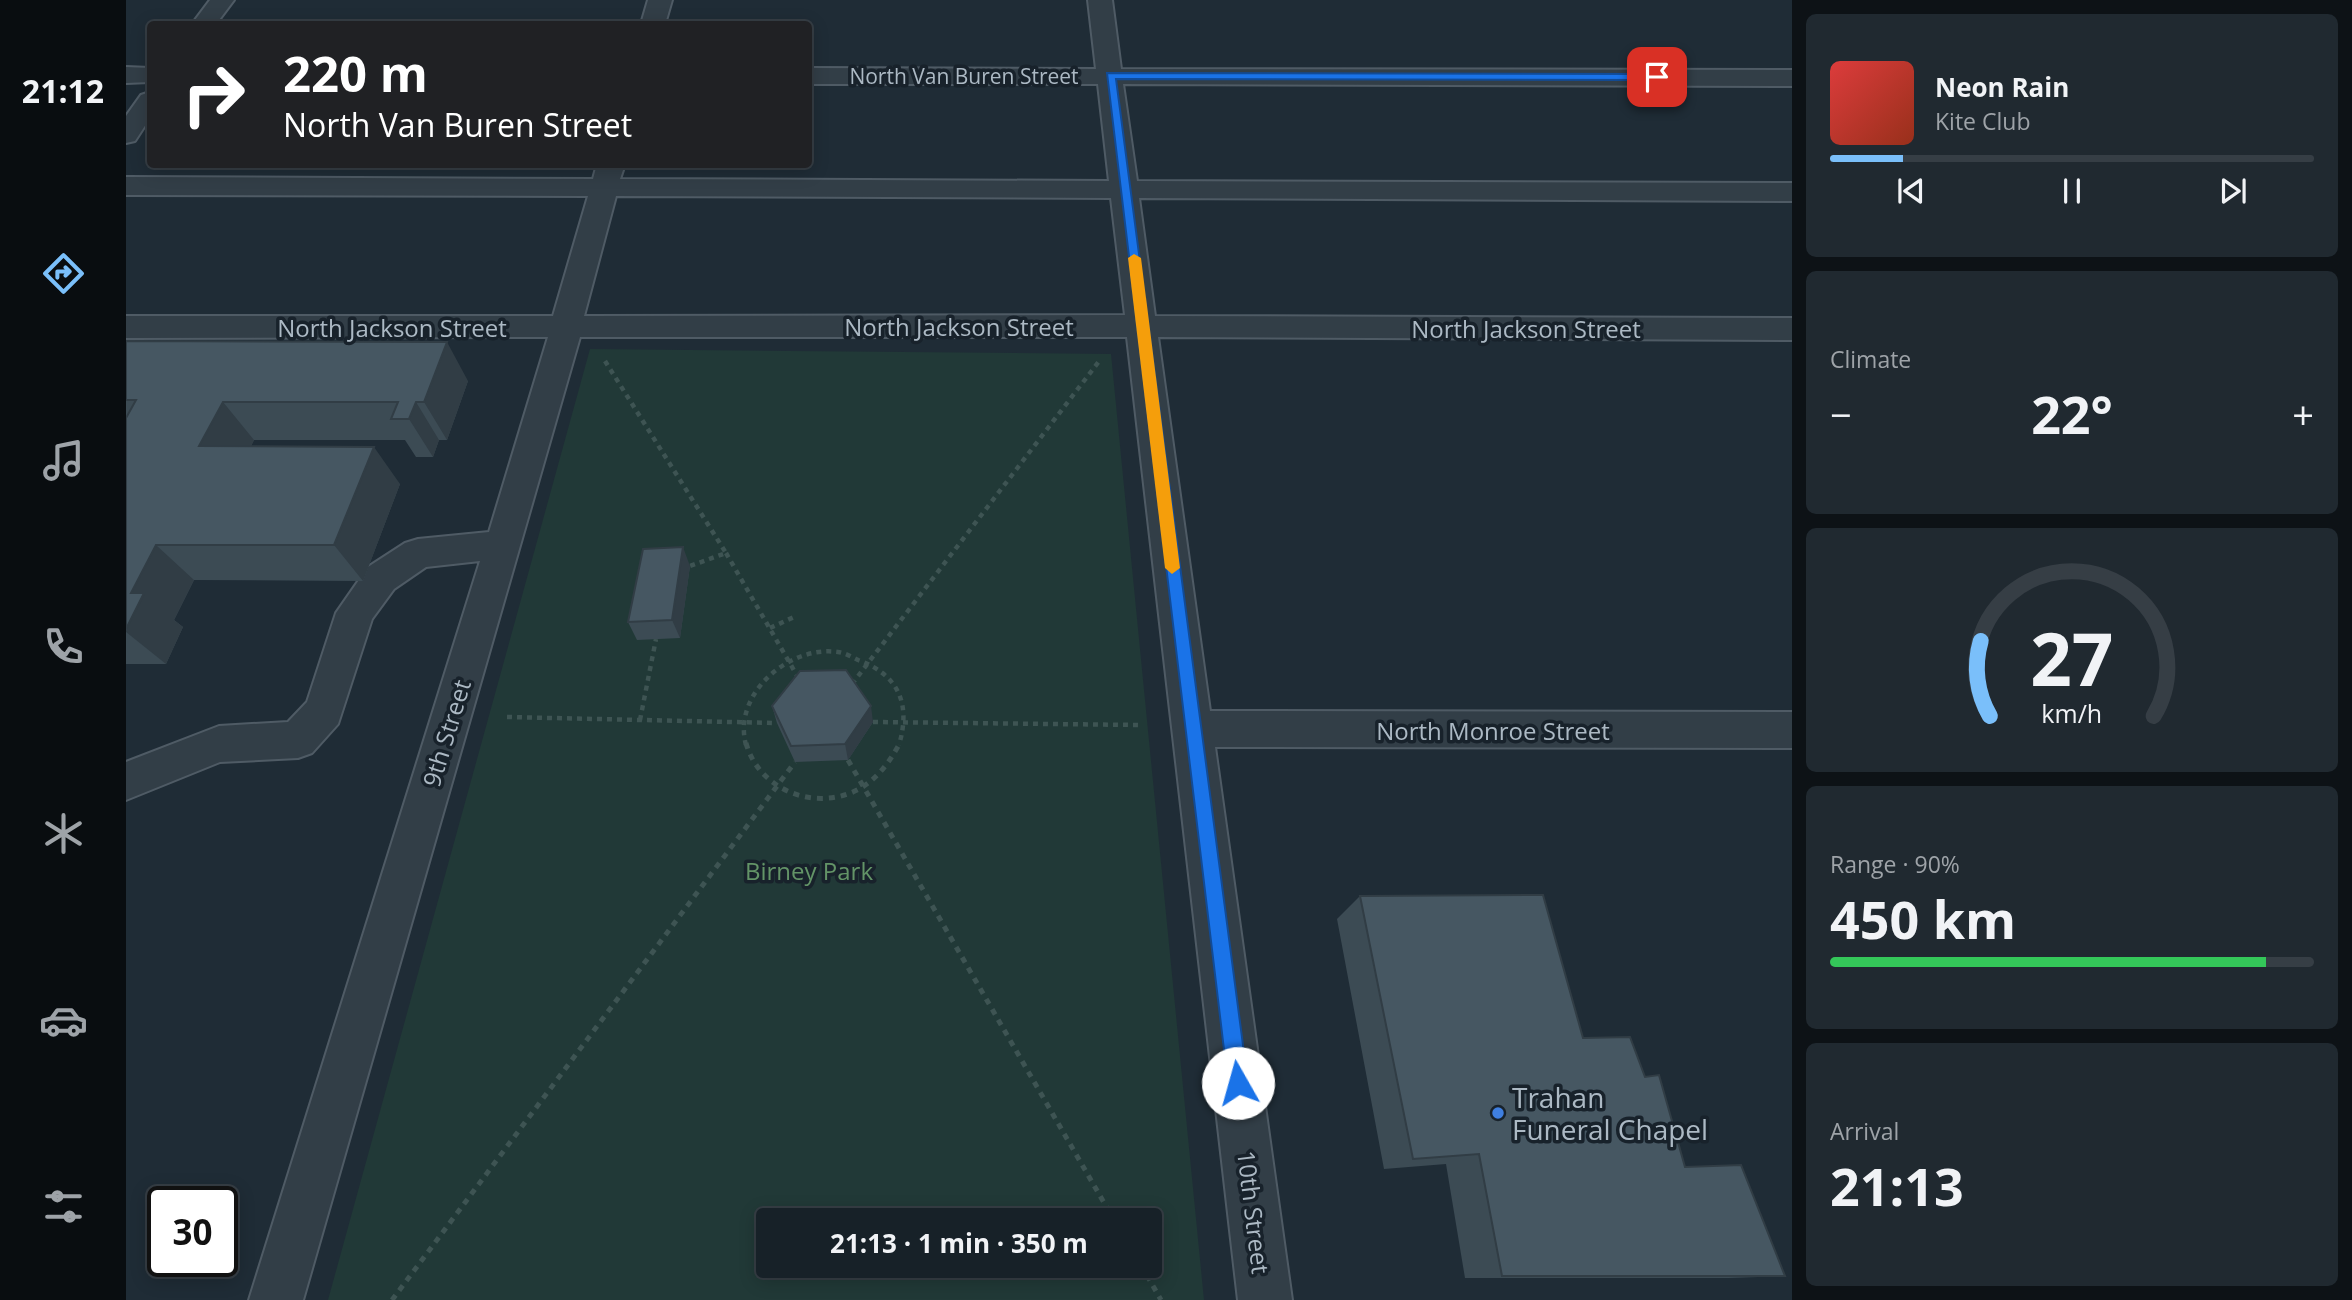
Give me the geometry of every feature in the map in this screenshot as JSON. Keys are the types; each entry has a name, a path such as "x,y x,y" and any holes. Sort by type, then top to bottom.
{"street":[{"path":"206,21 222,0"},
{"path":"654,21 660,0"},
{"name":"10th Street","path":"1100,0 1265,1300"},
{"path":"126,75 147,75"},
{"name":"North Van Buren Street","path":"812,76 1792,78"},
{"path":"126,135 147,104"},
{"path":"126,186 607,176 1126,192 1792,192"},
{"name":"9th Street","path":"276,1300 567,327 607,176"},
{"name":"North Jackson Street","path":"126,327 1792,329"},
{"path":"126,781 219,744 298,740 324,712 355,613 381,578 418,553 502,545"},
{"name":"North Monroe Street","path":"1193,729 1792,730"}],"path":[{"path":"602,355 726,553 804,688"},
{"path":"849,687 1104,355"},
{"path":"690,566 726,553"},
{"path":"770,628 794,617"},
{"path":"640,720 656,639"},
{"path":"838,652 869,661 880,668 897,687 906,710 905,735 894,759 885,770 863,786 847,794 820,797 793,794 760,775 750,759 743,741 746,707 757,687 789,661 804,655 838,652"},
{"path":"507,717 777,723"},
{"path":"873,722 1141,725"},
{"path":"848,760 1107,1208"},
{"path":"392,1300 795,762"},
{"path":"1148,1278 1161,1300"}],"green space":[{"name":"Birney Park","path":"590,349 1111,354 1204,1300 328,1300"}],"building":[{"path":"126,341 447,342 424,402 416,402 409,419 391,419 398,402 223,402 199,446 374,447 334,545 156,545 131,593 144,593 126,629 126,418 136,400 126,400"},
{"path":"683,547 672,620 628,622 643,549"},
{"path":"846,670 871,706 845,744 791,746 772,706 800,671"},
{"name":"Trahan Funeral Chapel","path":"1543,895 1583,1038 1630,1037 1645,1077 1659,1075 1685,1167 1741,1165 1785,1276 1502,1276 1479,1154 1413,1159 1360,896"}],"slow traffic":[{"path":"1134,258 1172,568"}],"place":[{"name":"Trahan Funeral Chapel","path":"1498,1113"}],"route":[{"path":"1238,1083 1110,75 1657,77"}]}
